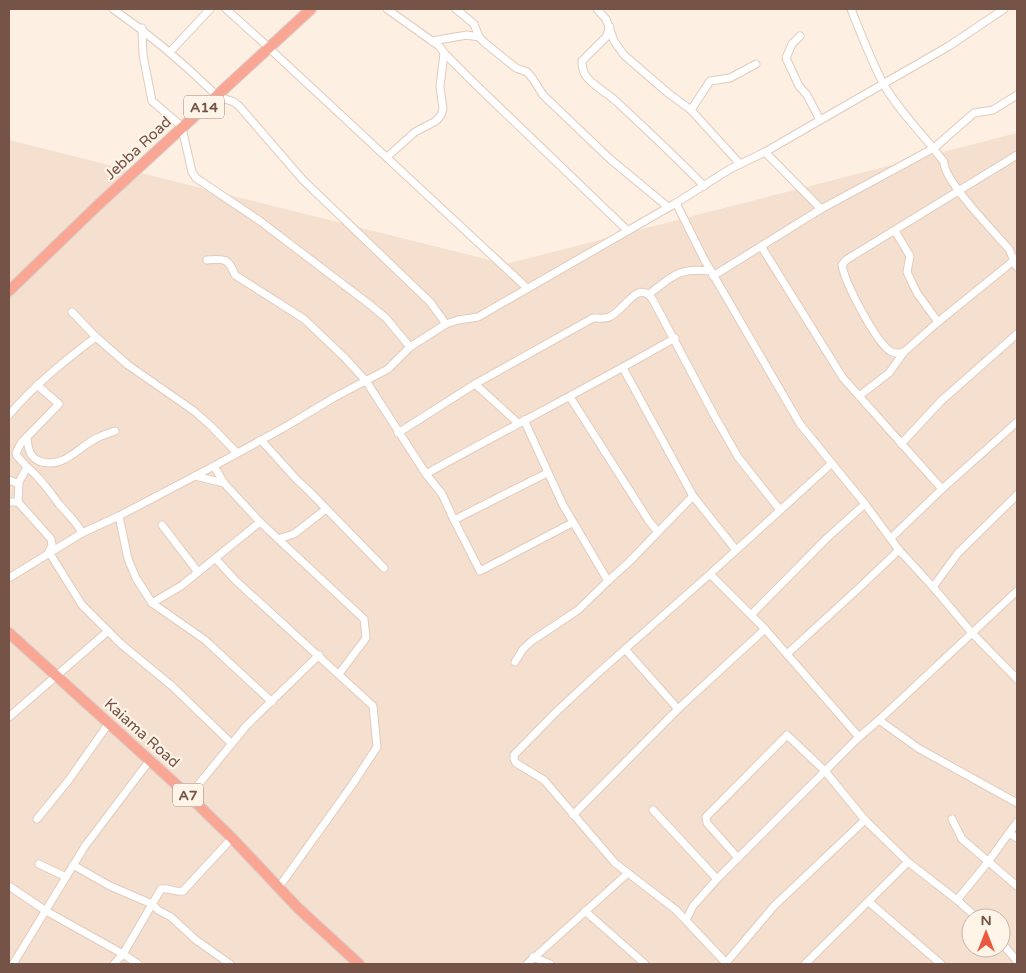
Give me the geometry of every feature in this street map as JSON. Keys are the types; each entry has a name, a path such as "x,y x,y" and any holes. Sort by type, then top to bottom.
{"highway":[{"name":"Jebba Road","path":"267,46 302,9"},
{"name":"Jebba Road","path":"9,291 214,93 311,9"},
{"name":"Jebba Road","path":"9,282 181,126"},
{"name":"Kaiama Road","path":"9,633 189,796 232,838 298,908 359,964"}],"street":[{"path":"113,9 142,28 214,93 234,102 303,180 430,302 446,324"},
{"path":"170,52 210,9"},
{"path":"226,9 527,288"},
{"path":"386,9 439,46 472,81 627,230"},
{"path":"456,9 474,24 479,37 516,68 527,72 544,95 610,159 668,208"},
{"path":"597,9 603,14 610,27 614,41 624,55 691,110 740,164"},
{"path":"851,9 883,84 944,162 944,167 959,192 1009,249 1016,262 938,322 904,352 889,373 859,396"},
{"path":"9,578 82,533 119,516 214,466 335,397 388,370 410,347 446,324 478,317 668,208 740,164 765,152 949,46 1004,9"},
{"path":"610,27 606,37 582,61 585,76 633,116 704,186"},
{"path":"142,28 143,54 152,101 181,126 192,172 196,178 260,221 369,304 386,318 410,347"},
{"path":"432,41 467,35 479,37"},
{"path":"800,36 792,44 786,58 799,86 807,94 820,120"},
{"path":"387,158 414,132 436,121 441,115 443,109 440,87 444,53"},
{"path":"691,110 710,81 730,78 756,64"},
{"path":"649,294 670,279 691,269 712,274 821,209 934,148 974,113 994,110 1017,95"},
{"path":"765,152 821,209"},
{"path":"904,352 897,354 891,352 874,332 853,294 842,266 846,260 1017,155"},
{"path":"676,203 712,274 800,424 865,504 899,550 934,587 972,633 1017,679"},
{"path":"895,231 910,256 907,272 917,293 938,322"},
{"path":"761,246 843,378 942,489"},
{"path":"207,260 224,259 230,263 235,276 304,319 366,381 398,433 442,494 480,571 572,523"},
{"path":"398,433 475,384 593,318 609,317 638,293 644,292 649,294 675,338 714,415 738,457 780,510"},
{"path":"72,312 96,337 128,365 194,411 237,453"},
{"path":"901,444 941,401 1017,334"},
{"path":"9,415 26,394 78,349 96,337"},
{"path":"426,474 675,338"},
{"path":"623,368 693,496 736,550"},
{"path":"475,384 521,421 572,523 608,581"},
{"path":"37,385 60,404 21,444 16,453 27,467 40,478 59,504 77,523 82,533"},
{"path":"570,397 649,522 658,532"},
{"path":"890,538 1017,422"},
{"path":"27,438 34,459 40,462 56,463 66,460 96,438 115,431"},
{"path":"261,440 297,480 384,568"},
{"path":"831,464 554,714 514,755 514,759 516,763 544,780 615,863 676,910 726,964 774,906 865,820"},
{"path":"214,466 224,483 260,522 364,619 366,638 339,674"},
{"path":"27,467 19,484 18,502 51,539 52,544 49,552"},
{"path":"454,520 547,473"},
{"path":"194,476 224,483"},
{"path":"9,480 19,484"},
{"path":"934,587 958,553 1017,495"},
{"path":"515,662 523,649 578,610 693,496"},
{"path":"9,502 18,502"},
{"path":"752,615 827,538 865,504"},
{"path":"684,505 701,506"},
{"path":"278,539 294,534 326,509"},
{"path":"119,516 128,559 136,578 152,603 204,640 272,702"},
{"path":"152,603 180,586 260,522"},
{"path":"162,525 198,572"},
{"path":"787,654 899,550"},
{"path":"49,552 82,605 121,644 172,686 231,743"},
{"path":"216,558 235,580 373,706 377,746 341,801 279,887"},
{"path":"710,574 765,629 858,737"},
{"path":"686,920 693,906 717,879 858,737 879,720 1017,591"},
{"path":"573,815 678,709 765,629"},
{"path":"9,717 108,631"},
{"path":"625,649 678,709"},
{"path":"189,796 247,725 319,655"},
{"path":"879,720 918,748 1017,804"},
{"path":"37,819 77,769 109,724"},
{"path":"738,858 707,823 706,817 786,736 825,771 865,820 908,862 966,908"},
{"path":"12,964 46,911 72,865 150,760"},
{"path":"653,810 717,879"},
{"path":"952,819 962,838 1017,886"},
{"path":"957,900 1017,822"},
{"path":"1009,833 1017,838"},
{"path":"114,964 123,954 160,888 179,892 186,889 232,838"},
{"path":"805,964 908,862"},
{"path":"39,864 66,876"},
{"path":"72,865 110,886 152,904 158,910 171,917 196,940 230,964"},
{"path":"526,964 628,873"},
{"path":"9,886 46,911 138,964"},
{"path":"869,902 941,964"},
{"path":"586,911 645,964"},
{"path":"533,957 550,964"},
{"path":"813,958 819,964"}],"shaded area":[{"path":"1017,133 1017,964 9,964 9,140 506,264"}]}
